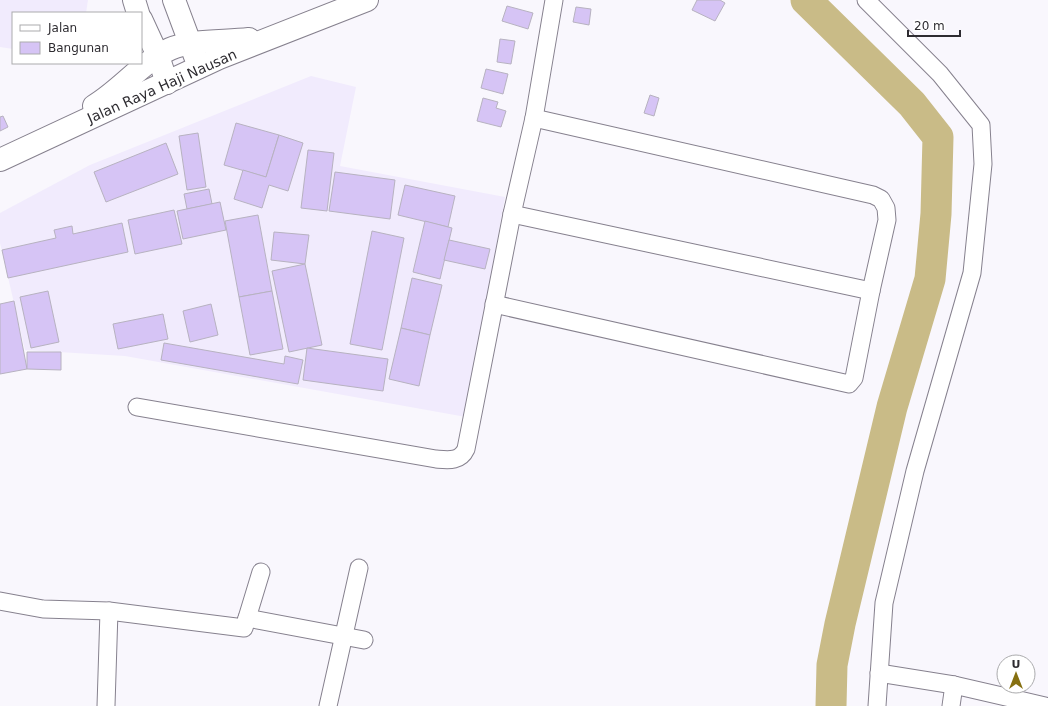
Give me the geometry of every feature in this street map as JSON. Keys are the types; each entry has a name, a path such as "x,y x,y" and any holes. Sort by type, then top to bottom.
{"main road":[{"path":"134,0 138,12"},
{"path":"174,0 199,67"},
{"name":"Jalan Raya Haji Nausan","path":"0,160 199,67 367,0"},
{"name":"Jalan Raya Haji Nausan","path":"0,160 97,104 158,56 171,48 190,44 237,40 268,35 327,15"},
{"path":"142,21 158,56 167,83"}],"street":[{"path":"137,407 436,459 452,460 463,455 466,449 512,214 534,118 554,0"},
{"path":"866,0 940,74 981,125 983,164 972,274 915,471 884,604 877,706"},
{"path":"494,304 849,384 854,378 887,220 886,208 881,199 534,118"},
{"path":"512,214 871,292"},
{"path":"328,706 359,568"},
{"path":"0,601 43,609 108,611 244,628 261,572"},
{"path":"106,706 108,611"},
{"path":"247,618 364,640"},
{"path":"879,673 954,685 1016,703 1045,706"},
{"path":"951,706 954,685"}],"shaded area":[{"path":"0,0 88,0 86,12 12,12 12,49 0,47"},
{"path":"311,76 356,87 340,166 505,197 466,417 125,356 25,350 0,243 0,213 90,165"}],"building":[{"path":"697,0 720,0 725,3 715,21 692,10"},
{"path":"507,6 533,13 528,29 502,21"},
{"path":"576,7 591,9 589,25 573,22"},
{"path":"500,39 515,41 511,64 497,62"},
{"path":"486,69 508,74 503,94 481,88"},
{"path":"650,95 659,98 654,116 644,113"},
{"path":"483,98 498,102 496,108 506,111 501,127 477,121"},
{"path":"3,116 8,127 0,131 0,117"},
{"path":"236,123 279,135 266,177 224,165"},
{"path":"198,133 206,187 187,190 179,136"},
{"path":"279,135 303,143 288,191 269,185 262,208 234,199 243,170 266,177"},
{"path":"166,143 178,174 106,202 94,172"},
{"path":"308,150 334,153 327,211 301,208"},
{"path":"335,172 395,180 390,219 329,211"},
{"path":"405,185 455,196 448,227 398,215"},
{"path":"209,189 212,204 187,209 184,194"},
{"path":"220,202 226,230 183,239 177,211"},
{"path":"174,210 182,244 135,254 128,220"},
{"path":"258,215 272,291 239,297 225,221"},
{"path":"425,221 452,228 440,279 413,272"},
{"path":"122,223 128,252 8,278 2,250 56,238 54,230 72,226 73,234"},
{"path":"372,231 404,238 382,350 350,344"},
{"path":"274,232 309,235 305,264 271,260"},
{"path":"449,240 490,249 485,269 444,260"},
{"path":"305,264 322,345 289,352 272,271"},
{"path":"412,278 442,285 430,335 401,328"},
{"path":"48,291 59,342 31,348 20,297"},
{"path":"272,291 283,349 250,355 239,297"},
{"path":"14,301 27,369 0,374 0,304"},
{"path":"211,304 218,335 190,342 183,311"},
{"path":"163,314 168,339 118,349 113,324"},
{"path":"401,328 430,335 419,386 389,379"},
{"path":"164,343 284,364 285,356 303,360 298,384 161,360"},
{"path":"307,348 388,359 383,391 303,380"},
{"path":"27,352 61,352 61,370 27,369"}],"waterway":[{"path":"806,0 912,104 938,137 936,214 930,279 892,407 840,624 832,665 831,706"}]}
